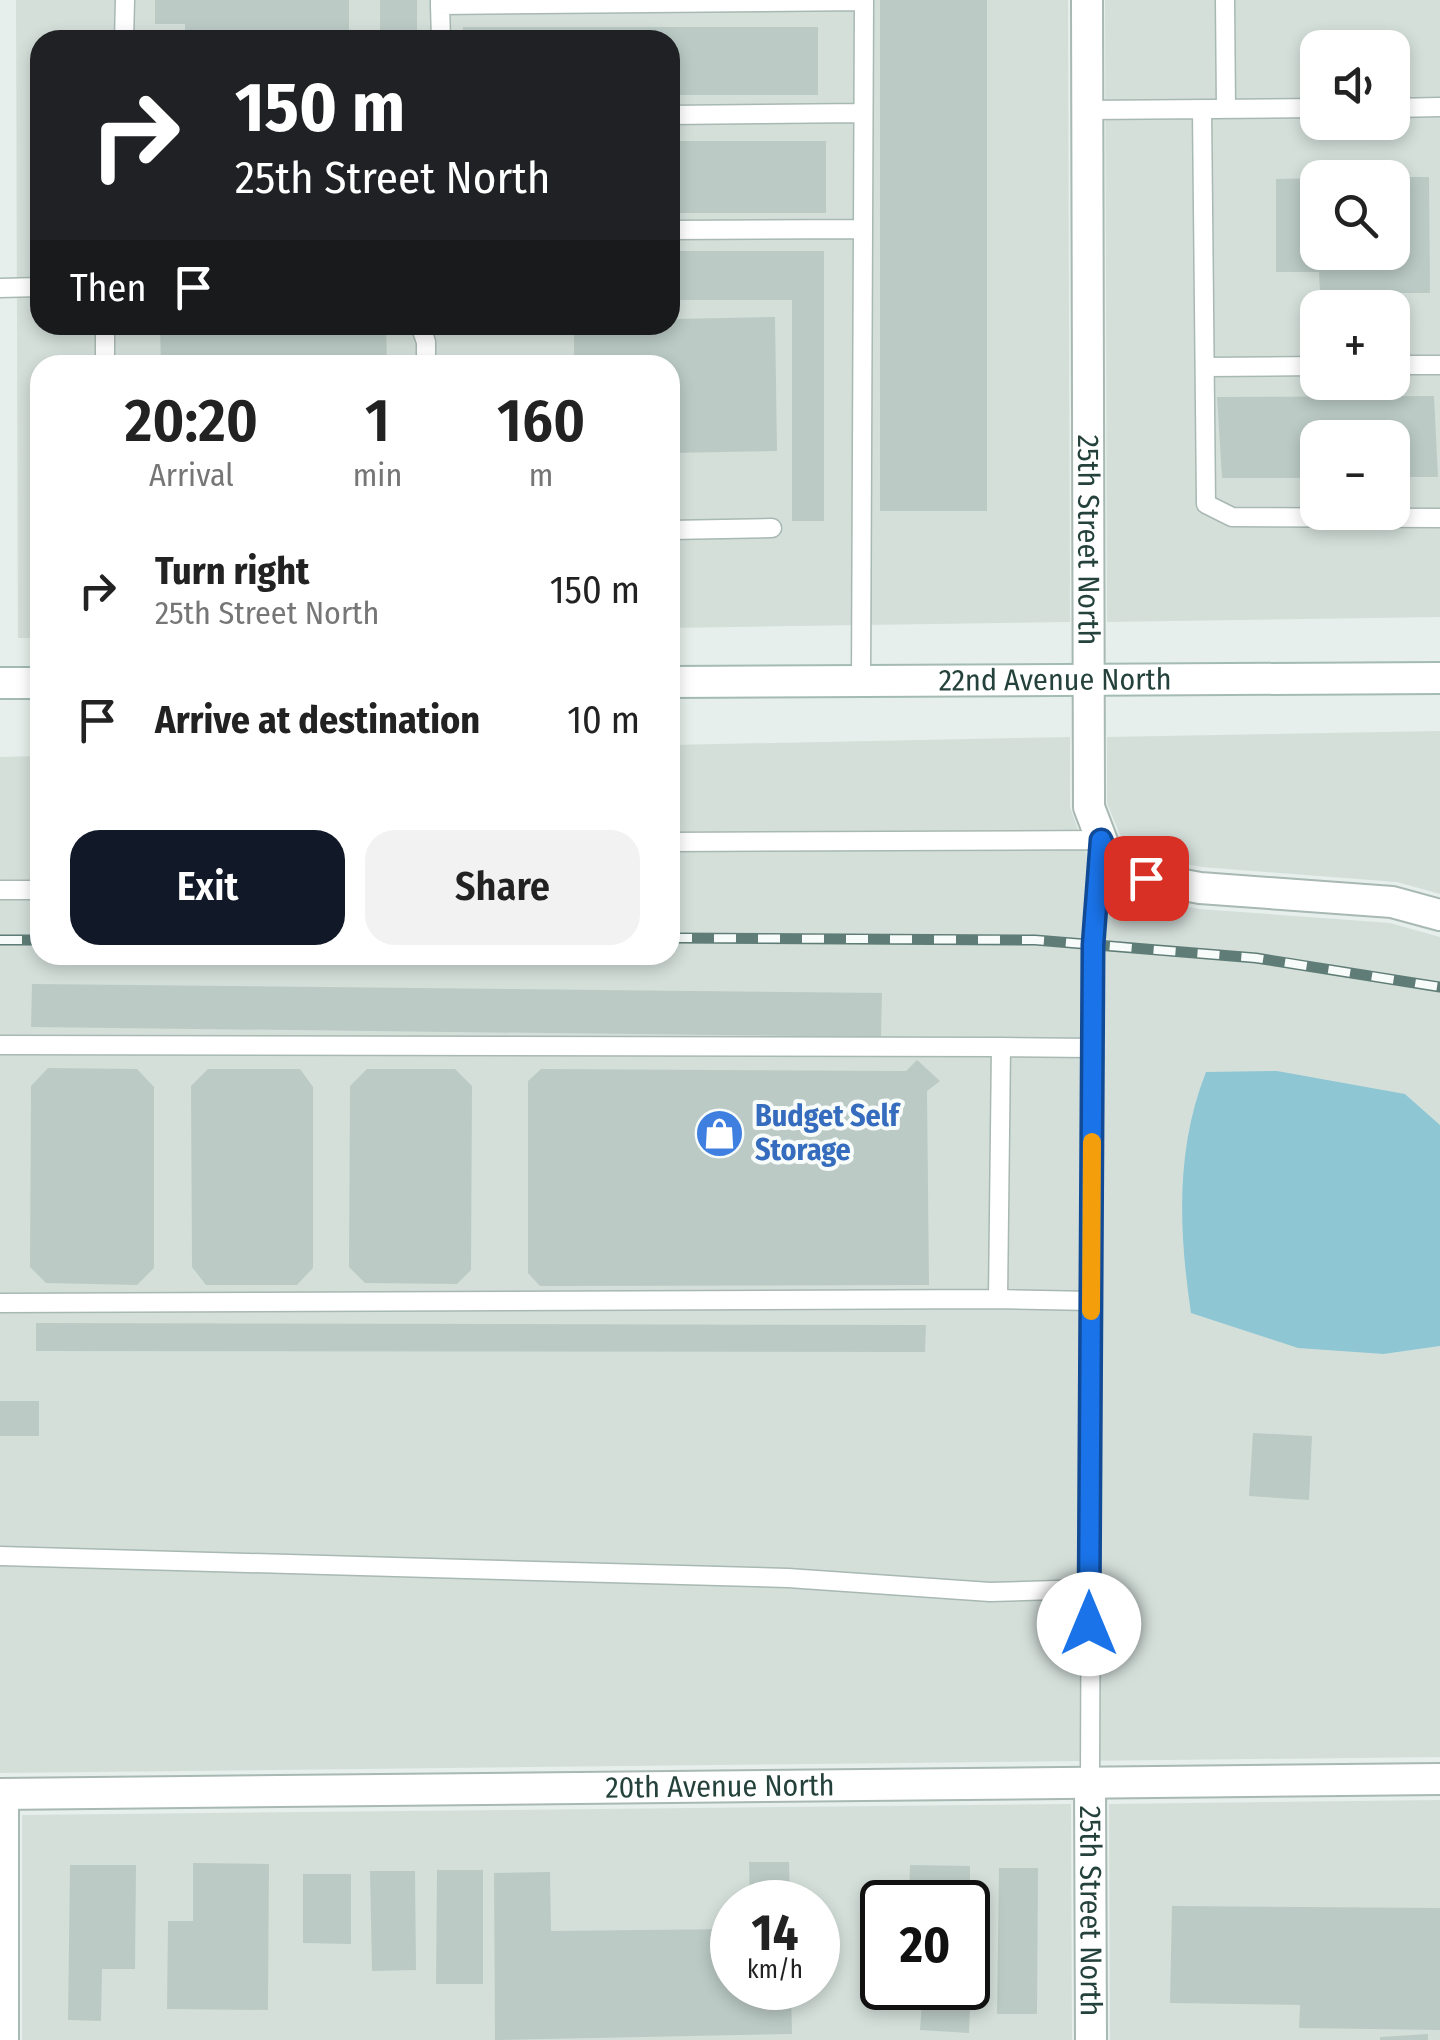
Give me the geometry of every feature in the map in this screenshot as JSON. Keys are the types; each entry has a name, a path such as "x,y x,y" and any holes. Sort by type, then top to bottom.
{"street":[{"name":"25th Street North","path":"1086,0 1088,808 1101,840"},
{"name":"22nd Avenue North","path":"680,682 1440,678"},
{"path":"0,683 30,683"},
{"path":"1101,840 1105,850 1146,878 1200,888 1392,902 1440,915"},
{"name":"20th Avenue North","path":"2,1794 1440,1779"},
{"name":"25th Street North","path":"1090,1783 1091,2040"},
{"path":"2,1794 4,2040"}],"lane":[{"path":"124,0 124,30"},
{"path":"1225,0 1226,108"},
{"path":"441,30 440,2 864,1 860,229 862,682"},
{"path":"1410,108 1440,107"},
{"path":"1088,110 1300,108"},
{"path":"1202,109 1206,504 1232,517 1440,518"},
{"path":"680,115 862,113"},
{"path":"680,230 860,229"},
{"path":"0,288 30,287"},
{"path":"1410,365 1440,365"},
{"path":"1205,367 1300,366"},
{"path":"680,530 772,528"},
{"path":"680,842 1101,840 1093,945 1090,1783"},
{"path":"0,890 30,890"},
{"path":"0,1045 1092,1048"},
{"path":"998,1299 1000,1047"},
{"path":"0,1303 998,1299 1091,1302"},
{"path":"0,1556 788,1578 990,1592 1089,1588"}],"shaded area":[{"path":"16,0 1068,0 1070,622 680,628 680,355 30,355 30,638 18,638"},
{"path":"1105,0 1440,0 1440,617 1107,622"},
{"path":"1440,731 1440,894 1397,882 1202,867 1152,858 1120,835 1107,803 1107,737"},
{"path":"1070,737 1070,807 1088,858 1135,896 1199,909 1390,923 1440,937 1440,1125 1405,1094 1384,1354 1440,1346 1440,1757 0,1773 0,757 30,756 30,965 680,965 680,745"},
{"path":"1440,1800 1440,2040 1110,2040 1109,1804"},
{"path":"1071,1804 1072,2040 22,2040 22,1815"}],"water":[{"path":"1277,1071 1405,1094 1440,1125 1440,1346 1384,1354 1298,1348 1191,1313 1182,1191 1189,1131 1206,1072"}],"building":[{"path":"155,0 349,0 349,30 185,30 185,24 155,24"},
{"path":"380,0 417,0 417,30 380,30"},
{"path":"880,0 987,0 987,511 880,511"},
{"path":"818,27 818,95 680,95 680,30 463,30"},
{"path":"680,141 826,141 826,213 680,213"},
{"path":"1410,177 1429,177 1430,293 1320,290 1319,272 1276,272 1276,179 1300,178 1300,270 1410,270"},
{"path":"680,251 824,251 824,521 792,521 792,300 680,300"},
{"path":"775,317 777,451 680,453 680,355 574,355 574,335 680,335 680,319"},
{"path":"160,335 386,335 387,355 161,355"},
{"path":"1410,396 1434,396 1438,477 1410,477 1410,420 1300,420 1300,478 1222,478 1217,397 1410,400"},
{"path":"32,984 882,993 881,1037 31,1027"},
{"path":"917,1060 940,1081 927,1091 929,1285 540,1286 528,1273 528,1081 541,1069 906,1071"},
{"path":"48,1068 137,1069 154,1087 154,1268 137,1285 46,1283 30,1267 31,1086"},
{"path":"208,1069 300,1069 313,1087 313,1268 297,1285 206,1285 192,1267 191,1086"},
{"path":"367,1069 455,1069 472,1086 471,1270 457,1284 365,1283 349,1267 350,1086"},
{"path":"36,1323 926,1325 925,1352 36,1351"},
{"path":"0,1401 39,1401 39,1436 0,1436"},
{"path":"1253,1433 1312,1436 1309,1500 1249,1496"},
{"path":"749,1862 789,1862 789,1880 749,1880"},
{"path":"193,1863 269,1864 268,2010 167,2009 168,1921 193,1921"},
{"path":"70,1865 136,1865 135,1969 102,1969 101,2021 68,2020"},
{"path":"910,1865 970,1866 970,1880 910,1880"},
{"path":"999,1868 1038,1868 1037,2014 997,2014"},
{"path":"437,1870 483,1870 483,1984 436,1984"},
{"path":"370,1871 415,1871 416,1970 372,1971"},
{"path":"550,1872 551,1931 710,1929 710,2010 791,2010 792,2034 495,2040 494,1873"},
{"path":"303,1874 351,1874 351,1944 303,1943"},
{"path":"1172,1906 1440,1908 1440,2030 1299,2028 1300,2005 1170,2003"},
{"path":"921,2010 970,2010 969,2033 920,2030"},
{"path":"1428,2034 1428,2040 1380,2040 1380,2037"}],"railway":[{"path":"680,938 1035,940 1256,958 1440,987"},
{"path":"0,940 30,940"}],"slow traffic":[{"path":"1091,1311 1092,1142"}],"place":[{"name":"Budget Self Storage","path":"720,1133"}],"route":[{"path":"1089,1624 1093,945 1101,840 1105,850 1146,878"}]}
